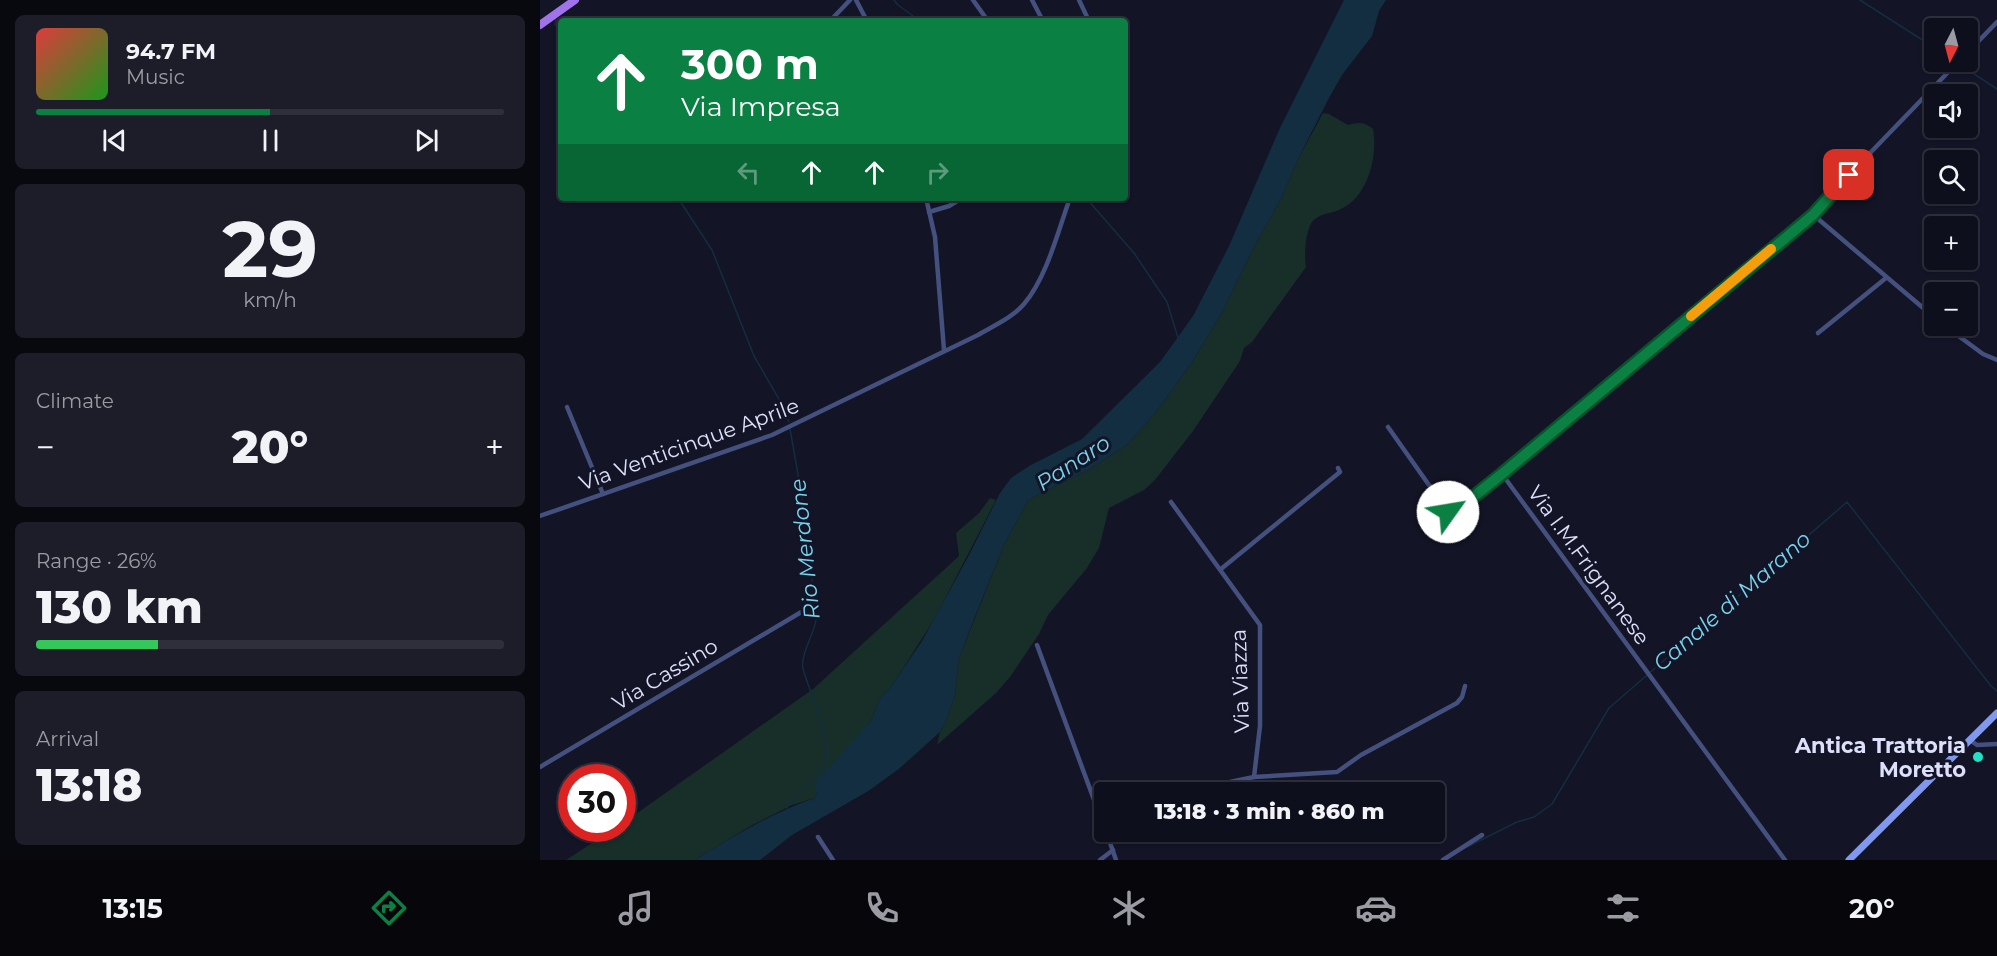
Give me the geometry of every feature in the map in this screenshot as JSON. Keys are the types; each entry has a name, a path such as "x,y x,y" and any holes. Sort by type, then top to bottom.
{"main road":[{"path":"540,25 575,0"},
{"path":"1850,860 1997,713"}],"street":[{"path":"833,18 850,0"},
{"path":"856,0 865,18"},
{"path":"973,0 986,18"},
{"path":"1032,0 1041,18"},
{"path":"1079,0 1088,18"},
{"path":"1978,42 1997,22"},
{"name":"Via I.M.Frignanese","path":"1388,427 1448,512 1453,513 1814,213 1948,72"},
{"path":"927,201 939,268 944,350"},
{"path":"929,212 957,201"},
{"name":"Via Venticinque Aprile","path":"540,516 772,435 1006,319 1023,305 1035,289 1069,201"},
{"path":"1814,213 1924,309"},
{"path":"1818,333 1886,278"},
{"path":"1959,336 1983,354 1997,360"},
{"path":"567,407 603,494"},
{"path":"1221,569 1340,472 1338,468"},
{"name":"Via I.M.Frignanese","path":"1502,474 1785,860"},
{"name":"Via Viazza","path":"1171,502 1260,625 1260,726 1254,777"},
{"name":"Via Cassino","path":"540,767 803,611 805,607"},
{"path":"1037,645 1094,800"},
{"path":"1230,782 1254,777 1337,771 1361,755 1457,702 1462,697 1465,686"},
{"path":"1970,740 1977,745 1997,744"},
{"path":"1443,860 1482,835"},
{"path":"818,837 833,860"},
{"path":"1110,842 1116,860"},
{"path":"1100,860 1113,850"}],"green space":[{"path":"1323,113 1348,125 1361,123 1373,129 1374,151 1364,186 1350,203 1312,222 1306,244 1306,267 1252,342 1244,348 1240,361 1193,431 1155,480 1144,490 1109,508 1099,548 1087,568 1048,615 1039,634 1010,677 996,693 937,745 955,695 959,658 1004,545 1028,500 1092,468 1128,444 1156,412 1191,364 1222,312"},
{"path":"990,498 996,500 935,618 890,688 879,700 865,737 820,783 815,798 792,805 747,828 695,860 566,860 594,842 636,842 636,814 813,689 959,556 956,533 979,513"}],"water":[{"path":"1344,0 1386,0 1379,11 1372,36 1342,75 1329,98 1297,161 1281,199 1222,312 1191,364 1156,412 1128,444 1092,468 1028,500 1004,545 959,658 955,695 940,732 900,768 870,790 792,835 760,860 695,860 753,826 815,798 820,783 865,737 879,700 890,688 922,641 1000,493 1011,478 1029,466 1082,439 1160,362 1193,316 1229,246 1279,130"}],"waterway":[{"path":"894,0 916,18"},
{"path":"1860,0 1924,41"},
{"name":"Rio Merdone","path":"556,18 555,24 558,28"},
{"path":"1971,72 1997,89"},
{"name":"Rio Merdone","path":"680,201 712,250 754,356 780,401 789,422"},
{"path":"1089,201 1134,253 1167,302 1178,338"},
{"name":"Rio Merdone","path":"787,808 788,804 823,767 827,754 823,730 803,669 803,657 816,620 807,526 790,429"},
{"name":"Canale di Marano","path":"1467,847 1517,822 1534,817 1552,804 1609,708 1847,502 1997,691"},
{"name":"Panaro","path":"818,789 820,783 872,726"}],"slow traffic":[{"path":"1691,316 1771,249"}],"place":[{"name":"Antica Trattoria Moretto","path":"1978,757"}],"route":[{"path":"1448,512 1453,513 1502,474 1813,215 1849,175"}]}
